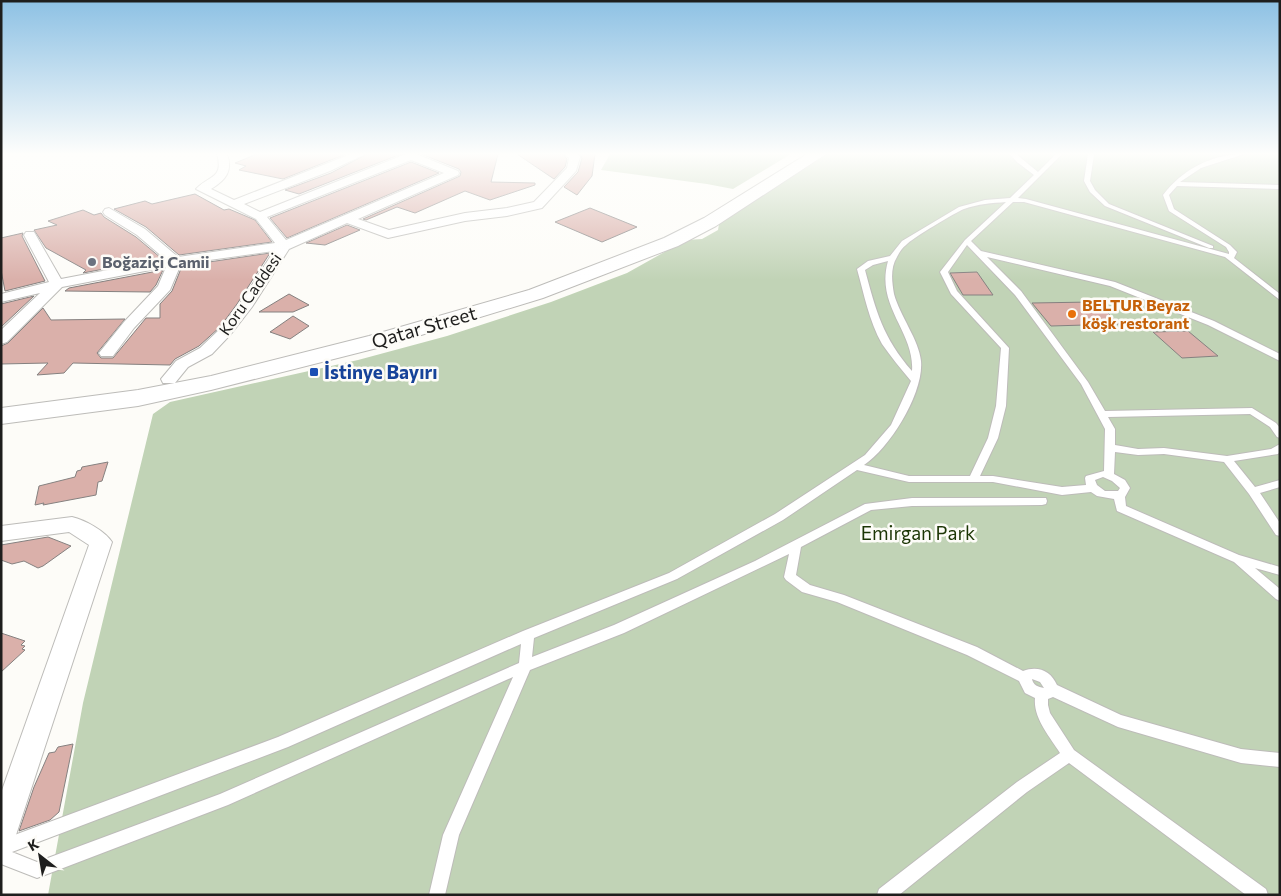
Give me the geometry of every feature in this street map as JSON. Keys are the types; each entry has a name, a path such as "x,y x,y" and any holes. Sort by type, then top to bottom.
{"main road":[{"name":"Qatar Street","path":"193,381 472,305 573,272 664,236 735,196"},
{"name":"Qatar Street","path":"1,416 311,358 445,322 536,294 671,242 710,222 752,196"},
{"name":"Qatar Street","path":"1,403 95,391 167,386"}],"street":[{"name":"Koru Caddesi","path":"206,351 226,331 245,307 284,246 260,216 216,196"},
{"path":"233,204 255,196"},
{"path":"260,216 311,196"},
{"path":"1,298 57,284 175,262 284,246 400,196"},
{"path":"346,219 388,234 538,205 547,196"},
{"path":"109,212 141,232 175,262"},
{"path":"30,235 57,284"},
{"path":"107,353 129,324 165,287 175,262"},
{"path":"1,339 57,284"},
{"path":"193,381 206,351"},
{"path":"167,386 182,364 206,351"},
{"path":"1,534 72,524 101,542 1,835"}],"lane":[{"path":"974,478 992,438 1002,406 1005,348 954,292 944,272 967,241 1016,196"},
{"path":"1097,196 1107,206 1197,240 1231,257 1280,298"},
{"path":"1166,196 1171,210 1228,246 1233,252 1231,257"},
{"path":"1,848 283,742 528,635 673,576 779,517 869,457 895,426 916,381 916,359 890,291 887,270 892,258 904,242 961,208 985,202 1024,200 1231,257"},
{"path":"967,241 1018,293 1085,384 1110,429 1109,476"},
{"path":"979,253 1112,284 1211,323 1280,358"},
{"path":"892,258 871,263 861,269 870,303 882,336 894,355 916,381"},
{"path":"1103,414 1252,411 1273,425 1280,435"},
{"path":"1111,448 1138,452 1164,451 1227,459 1274,452 1280,447"},
{"path":"1227,459 1253,491 1280,532"},
{"path":"855,466 909,479 992,479 1062,491 1093,488"},
{"path":"1097,474 1109,476 1120,481 1125,488 1119,496 1102,494 1090,484 1090,478 1097,474"},
{"path":"1253,491 1280,484"},
{"path":"1119,496 1121,508 1235,558 1280,571"},
{"path":"1,856 37,870 223,800 525,666 619,629 796,545 869,507 912,502 1042,501"},
{"path":"796,545 790,577 806,589 840,598 972,651 1025,678 1029,689 1047,692 1118,721 1241,756 1280,760"},
{"path":"1235,558 1280,596"},
{"path":"437,895 451,835 525,666 528,635"},
{"path":"1047,692 1042,705 1044,716 1068,755 1260,895"},
{"path":"885,895 1022,787 1068,755"}],"green space":[{"name":"Emirgan Park","path":"762,196 1280,196 1280,895 48,895 83,703 153,414 170,402 358,360 447,336 551,302 627,273 686,240 702,239 718,230 719,224"}],"building":[{"path":"187,196 198,196 224,210 229,209 255,220 272,242 179,255 146,227 114,209 145,201 152,204"},
{"path":"326,196 386,196 287,238 270,218"},
{"path":"415,196 454,196 415,213 397,207 366,220 363,219"},
{"path":"478,196 503,196 490,200"},
{"path":"590,208 637,227 602,242 555,222"},
{"path":"83,210 94,215 101,213 104,217 136,237 161,258 83,273 86,270 46,248 34,230 57,225 48,221"},
{"path":"347,225 360,230 325,245 306,243"},
{"path":"23,233 22,236 45,281 5,291 1,270 1,238"},
{"path":"270,253 220,327 199,346 175,359 170,365 73,363 64,373 37,375 48,363 1,364 1,346 8,343 43,308 51,320 125,319 97,353 101,358 113,358 146,318 160,318 160,304 172,291 182,266"},
{"path":"163,270 156,285 150,292 65,291 69,288"},
{"path":"977,272 993,295 963,295 950,273"},
{"path":"289,294 309,305 293,312 259,312"},
{"path":"34,296 1,327 1,304"},
{"name":"BELTUR Beyaz köşk restorant","path":"1092,302 1098,309 1104,309 1119,324 1051,326 1032,303"},
{"path":"293,316 309,326 290,339 270,332"},
{"path":"1188,331 1218,356 1182,358 1153,332"},
{"path":"108,462 102,481 98,482 96,495 35,505 39,486 75,477 77,471 81,470 82,467"},
{"path":"48,537 71,546 38,568 24,561 12,564 1,560 1,545"},
{"path":"1,633 25,641 21,645 25,646 22,649 25,650 1,672"},
{"path":"73,744 59,812 50,820 19,831 34,787 49,753 55,752 58,747"}],"place":[{"name":"Boğaziçi Camii","path":"92,262"},
{"name":"BELTUR Beyaz köşk restorant","path":"1072,314"},
{"name":"İstinye Bayırı","path":"314,372"}]}
